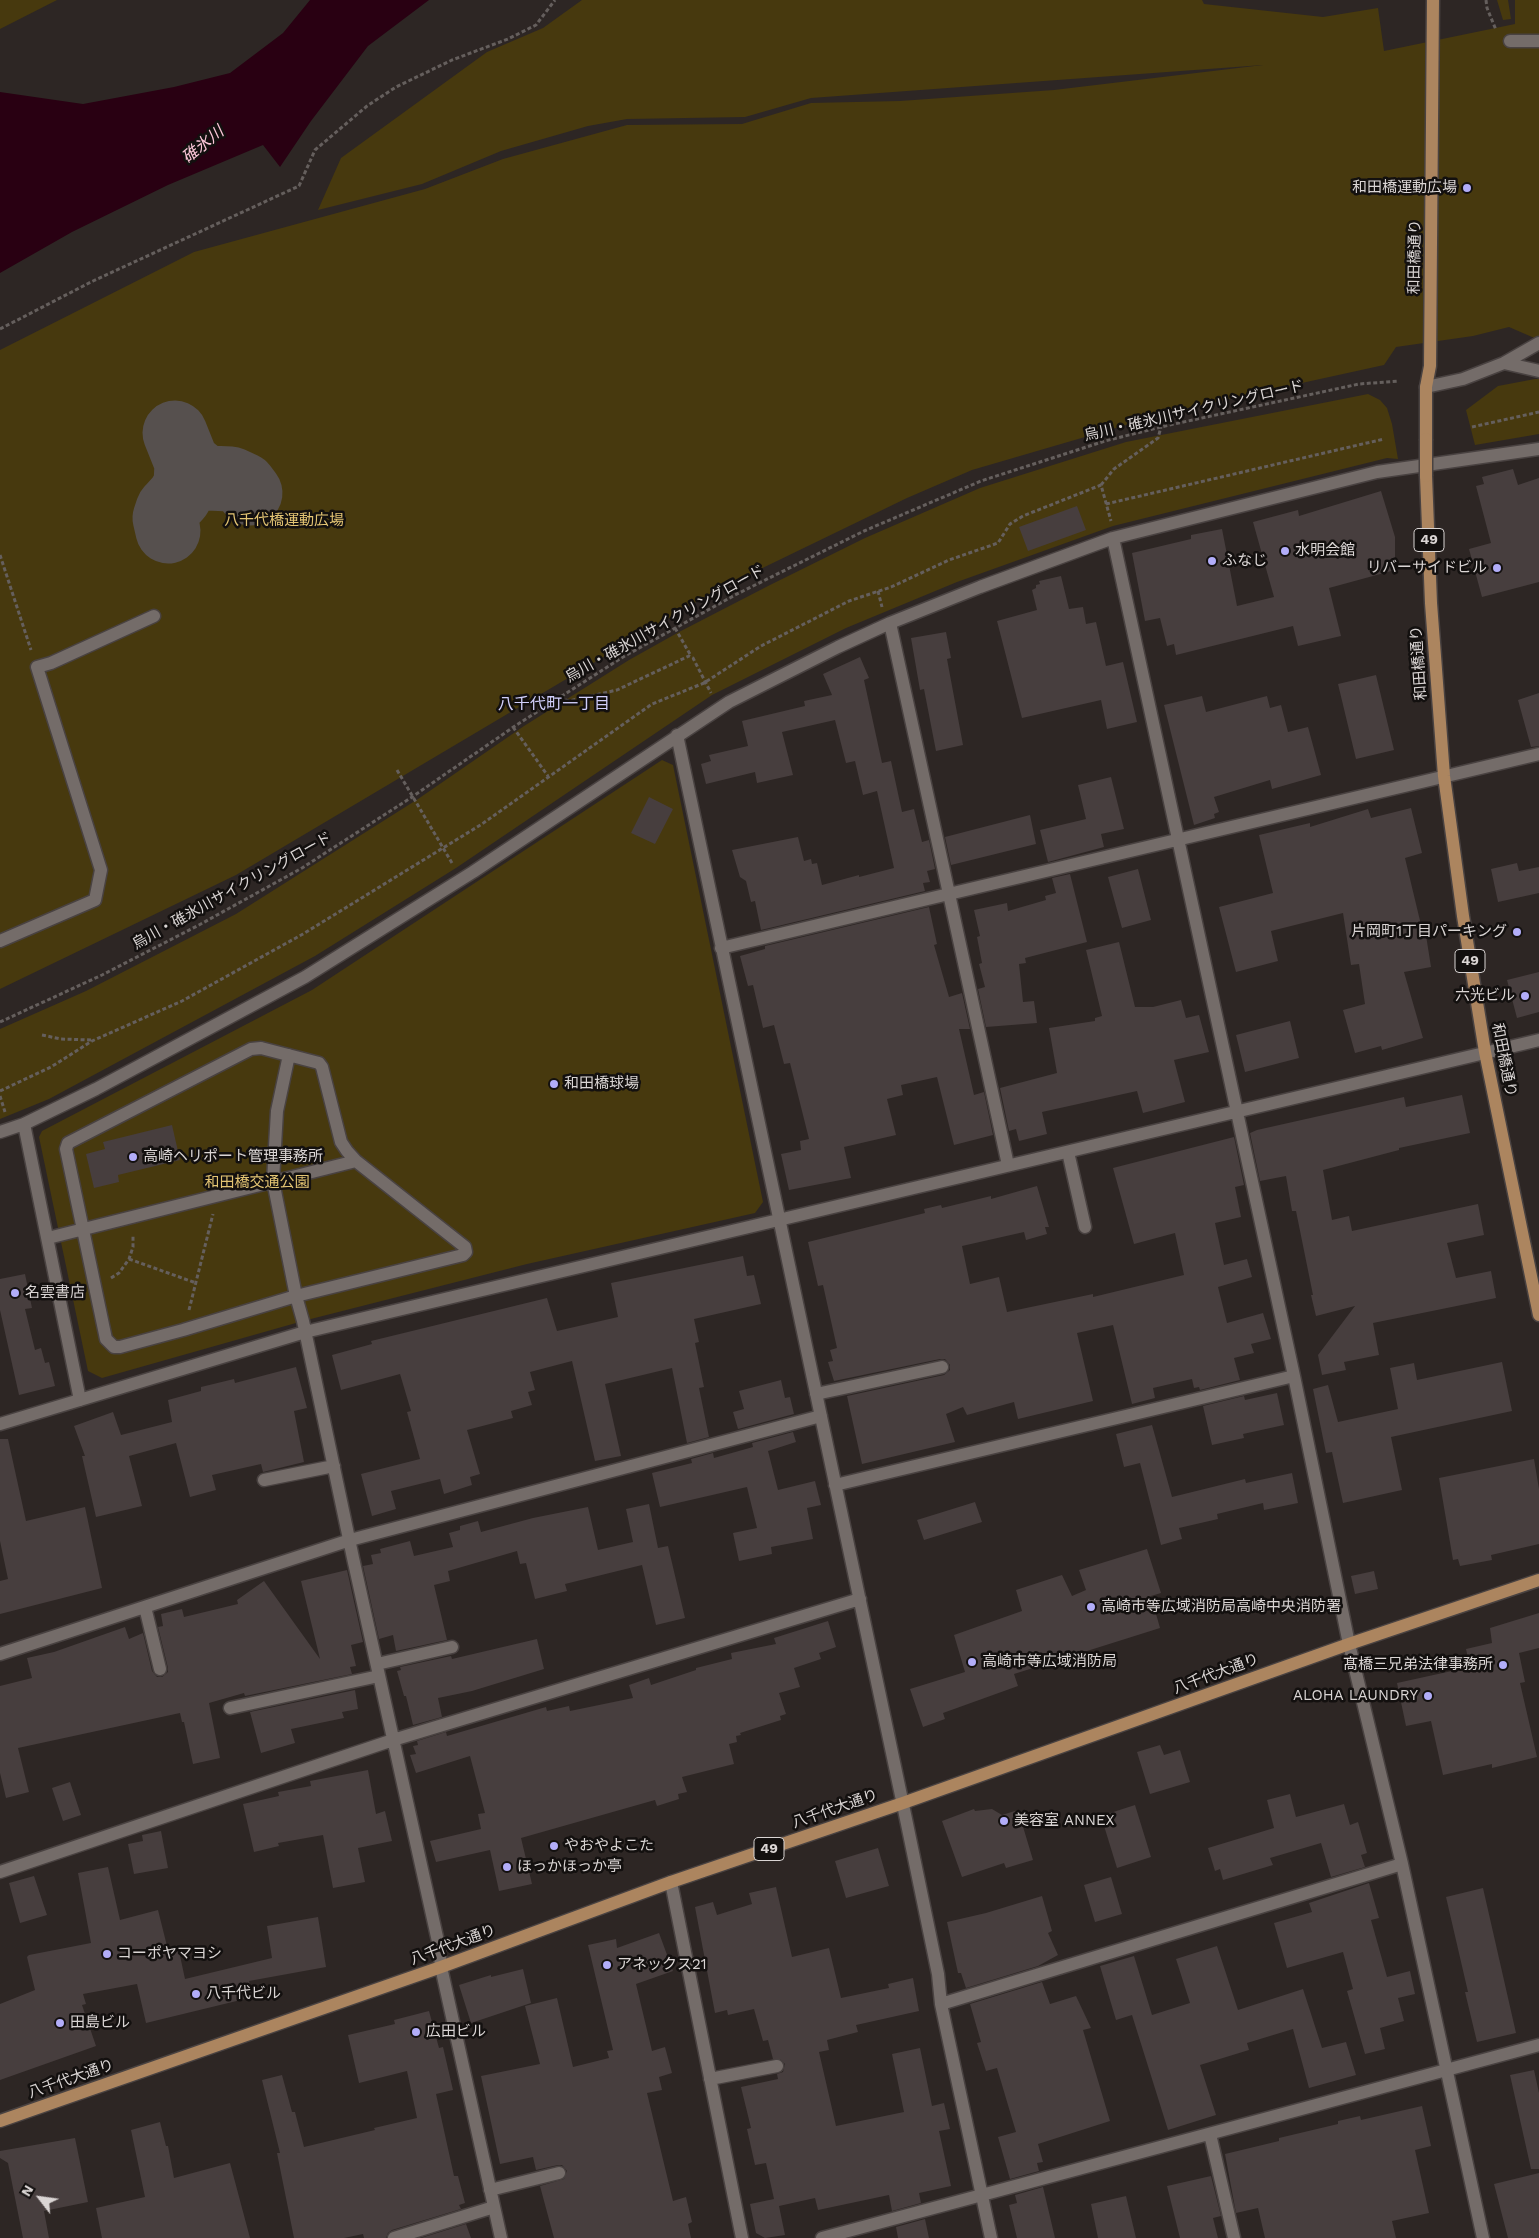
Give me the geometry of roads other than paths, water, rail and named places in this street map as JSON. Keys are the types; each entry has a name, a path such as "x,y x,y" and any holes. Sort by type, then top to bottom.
{"main road":[{"name":"和田橋通り","path":"1434,0 1430,366 1426,387 1426,476 1431,603 1444,776 1463,916 1485,1052 1539,1315"},
{"name":"八千代大通り","path":"0,2121 441,1967 671,1882 903,1803 1349,1644 1539,1580"}],"street":[{"path":"1510,41 1539,40"},
{"path":"1426,387 1463,379 1504,363 1539,343"},
{"path":"1504,363 1539,371"},
{"path":"0,1132 24,1124 96,1089 306,977 473,872 718,709 838,647 890,623 980,587 1115,538 1378,472 1539,449"},
{"path":"1115,538 1236,1112 1294,1376 1349,1644 1402,1864 1483,2238"},
{"path":"0,941 95,900 101,870 37,667 51,663 154,616"},
{"path":"890,623 1008,1165"},
{"path":"677,735 903,1803 938,1974 942,2004 991,2238"},
{"path":"721,948 1539,754"},
{"path":"0,1424 305,1332 1539,1040"},
{"path":"261,1048 289,1055 319,1062 322,1067 341,1142 356,1161 464,1247 466,1252 463,1255 296,1296 183,1330 114,1347 106,1339 66,1148 68,1143 251,1049 261,1048"},
{"path":"289,1055 277,1111 273,1181 296,1296 439,1946 441,1967 502,2238"},
{"path":"24,1124 80,1400"},
{"path":"1068,1152 1085,1228"},
{"path":"48,1238 356,1161"},
{"path":"816,1394 942,1367"},
{"path":"835,1485 1294,1376"},
{"path":"0,1654 350,1540 821,1416"},
{"path":"264,1480 334,1466"},
{"path":"0,1872 393,1740 860,1598"},
{"path":"145,1607 160,1669"},
{"path":"230,1708 378,1670 452,1647"},
{"path":"942,2004 1402,1864"},
{"path":"671,1882 742,2238"},
{"path":"822,2238 1539,2045"},
{"path":"710,2079 777,2066"},
{"path":"1210,2134 1234,2238"},
{"path":"490,2190 558,2173"},
{"path":"394,2238 494,2207"}],"water":[{"name":"碓氷川","path":"310,0 429,0 368,46 311,121 280,167 263,145 168,185 72,232 0,273 0,92 83,104 174,87 230,73 283,33"}],"place":[{"name":"和田橋運動広場","path":"1467,188"},
{"name":"水明会館","path":"1285,551"},
{"name":"ふなじ","path":"1212,561"},
{"name":"リバーサイドビル","path":"1497,568"},
{"name":"片岡町1丁目パーキング","path":"1517,932"},
{"name":"六光ビル","path":"1525,996"},
{"name":"和田橋球場","path":"554,1084"},
{"name":"高崎ヘリポート管理事務所","path":"133,1157"},
{"name":"名雲書店","path":"15,1293"},
{"name":"高崎市等広域消防局高崎中央消防署","path":"1091,1607"},
{"name":"高崎市等広域消防局","path":"972,1662"},
{"name":"髙橋三兄弟法律事務所","path":"1503,1665"},
{"name":"ALOHA LAUNDRY","path":"1428,1696"},
{"name":"美容室 ANNEX","path":"1004,1821"},
{"name":"やおやよこた","path":"554,1846"},
{"name":"ほっかほっか亭","path":"507,1867"},
{"name":"コーポヤマヨシ","path":"107,1954"},
{"name":"アネックス21","path":"607,1965"},
{"name":"八千代ビル","path":"196,1994"},
{"name":"田島ビル","path":"60,2023"},
{"name":"広田ビル","path":"416,2032"}],"district":[{"name":"八千代町一丁目","path":"554,704"}],"park label":[{"name":"八千代橋運動広場","path":"284,521"},
{"name":"和田橋交通公園","path":"257,1183"}]}
